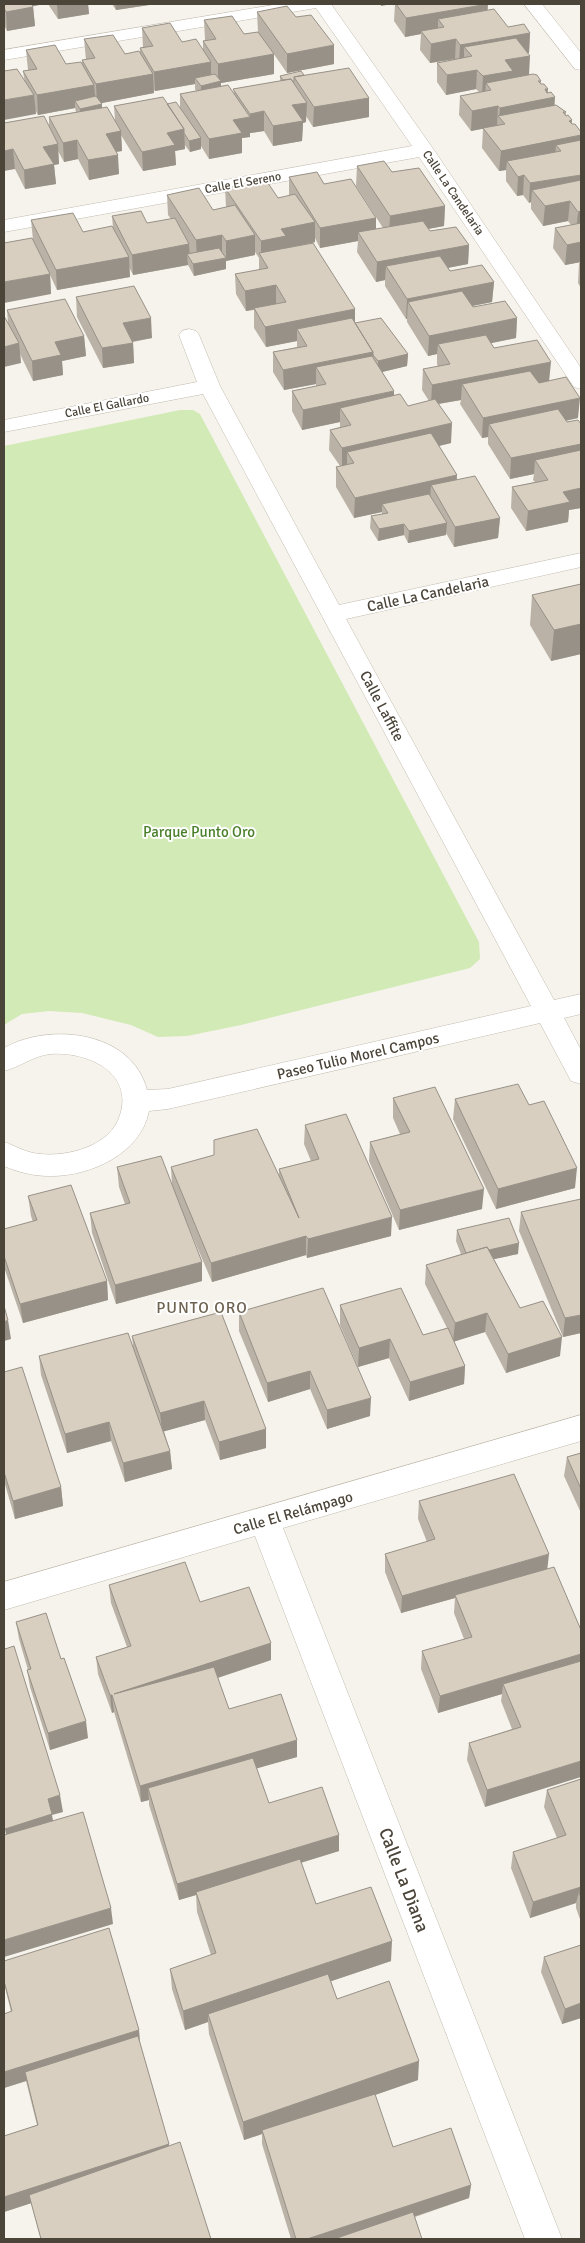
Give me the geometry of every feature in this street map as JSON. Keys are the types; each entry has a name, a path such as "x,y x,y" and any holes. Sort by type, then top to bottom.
{"street":[{"path":"4,55 310,4"},
{"name":"Calle La Candelaria","path":"322,4 424,150 581,383"},
{"path":"533,4 581,65"},
{"name":"Calle El Sereno","path":"4,226 424,150"},
{"name":"Calle Laffite","path":"189,335 209,386 581,1074"},
{"name":"Calle El Gallardo","path":"4,426 209,386"},
{"name":"Calle La Candelaria","path":"333,614 581,560"},
{"name":"Paseo Tulio Morel Campos","path":"135,1101 168,1099 581,1004"},
{"path":"4,1061 15,1053 45,1044 76,1044 104,1053 125,1069 135,1091 134,1115 121,1138 98,1155 67,1165 35,1165 4,1153"},
{"name":"Calle El Relámpago","path":"4,1596 581,1428"},
{"name":"Calle La Diana","path":"265,1521 543,2239"}],"green space":[{"name":"Parque Punto Oro","path":"180,410 193,410 200,414 479,942 480,959 470,968 241,1025 187,1036 158,1037 131,1025 82,1013 49,1011 22,1014 4,1025 4,446"}],"building":[{"path":"4,4 32,4 33,7 6,12"},
{"path":"396,4 488,4 406,18"},
{"path":"287,6 296,17 311,15 334,45 287,54 257,12"},
{"path":"494,9 508,27 524,24 530,33 460,45 456,39 431,44 421,31 444,27 438,19"},
{"path":"232,16 244,34 258,32 274,54 218,64 203,41 216,39 204,20"},
{"path":"170,23 182,42 196,39 211,62 154,72 140,48 153,46 142,28"},
{"path":"113,35 125,54 139,51 153,74 96,84 82,60 95,58 84,39"},
{"path":"516,38 530,56 505,60 513,71 483,76 477,70 447,75 437,63 472,56 464,47"},
{"path":"55,45 66,64 81,62 94,85 37,95 23,71 37,69 26,50"},
{"path":"349,68 369,98 314,107 294,77"},
{"path":"17,69 34,95 4,100 4,71"},
{"path":"301,71 304,75 294,77 294,82 291,79 283,80 280,76"},
{"path":"215,74 221,81 201,86 195,78"},
{"path":"533,74 537,75 541,81 538,81 548,89 545,89 547,93 551,92 555,97 500,108 498,106 472,111 460,96 491,90 486,83"},
{"path":"291,79 307,103 292,105 303,121 273,126 264,111 250,114 233,89"},
{"path":"228,85 250,117 233,120 242,133 209,139 180,94"},
{"path":"96,96 102,104 80,109 75,101"},
{"path":"163,97 184,129 167,133 175,145 142,152 114,106"},
{"path":"176,102 201,138 189,141 184,133 184,129 167,104"},
{"path":"556,105 566,112 563,112 572,120 569,121 575,124 581,135 501,151 483,128 505,124 498,116"},
{"path":"107,107 121,131 106,134 118,155 88,160 77,140 63,143 49,117"},
{"path":"44,116 58,144 43,147 54,164 24,170 13,149 4,151 4,123"},
{"path":"581,140 581,175 530,183 524,175 518,177 507,161 561,151 556,145"},
{"path":"384,161 392,172 419,168 445,206 390,216 357,166"},
{"path":"317,172 324,184 351,179 376,218 320,228 289,177"},
{"path":"266,180 278,198 295,194 315,222 281,229 286,236 261,241 225,188"},
{"path":"581,180 581,211 578,212 570,201 545,206 532,190"},
{"path":"199,188 213,210 235,205 255,235 226,241 222,235 196,240 167,195"},
{"path":"141,211 147,223 175,218 189,244 132,255 112,216"},
{"path":"73,213 83,232 112,226 129,257 56,270 31,220"},
{"path":"423,221 430,231 456,227 469,245 377,262 358,232"},
{"path":"581,223 581,242 567,245 555,228"},
{"path":"32,238 50,274 4,282 4,243"},
{"path":"313,243 355,309 265,327 254,308 286,302 276,285 245,291 235,274 268,268 259,253"},
{"path":"219,248 226,258 193,264 187,254"},
{"path":"440,256 450,271 482,265 494,282 407,299 386,266"},
{"path":"134,286 151,318 123,323 133,343 102,348 76,297"},
{"path":"462,291 473,307 505,301 517,318 429,336 408,302"},
{"path":"65,299 84,336 55,342 61,355 32,361 7,310"},
{"path":"4,316 19,343 4,347"},
{"path":"352,318 373,352 283,370 273,352 307,346 297,329"},
{"path":"381,318 408,354 378,361 373,355 355,323"},
{"path":"486,335 494,348 537,340 551,362 432,385 423,369 450,364 438,344"},
{"path":"372,356 394,391 303,410 292,391 326,384 316,367"},
{"path":"530,371 539,383 566,377 580,398 483,418 462,384"},
{"path":"400,394 408,406 435,399 452,423 342,448 330,430 351,425 340,408"},
{"path":"558,409 567,422 578,420 581,424 581,444 511,458 489,424"},
{"path":"431,433 457,475 355,498 336,467 354,463 347,452"},
{"path":"581,450 581,488 563,492 570,502 528,511 512,487 548,480 535,460"},
{"path":"475,476 500,518 455,527 431,485"},
{"path":"429,494 447,523 409,531 404,524 379,529 371,516 388,513 382,504"},
{"path":"581,584 581,624 554,630 532,595"},
{"path":"518,1084 529,1105 544,1101 577,1168 498,1189 455,1099"},
{"path":"435,1087 484,1189 400,1210 370,1142 410,1132 393,1098"},
{"path":"346,1114 392,1217 308,1239 306,1236 211,1263 171,1167 214,1155 214,1140 257,1129 299,1218 279,1169 319,1159 305,1125"},
{"path":"161,1156 202,1262 115,1285 90,1213 130,1203 117,1167"},
{"path":"71,1185 107,1281 20,1304 4,1256 4,1229 37,1220 28,1196"},
{"path":"581,1199 581,1315 565,1318 521,1212"},
{"path":"509,1218 519,1243 489,1250 487,1247 466,1253 457,1230"},
{"path":"487,1247 520,1308 543,1301 562,1337 508,1354 487,1313 455,1323 426,1265"},
{"path":"323,1288 371,1398 327,1410 310,1371 267,1383 239,1312"},
{"path":"401,1288 423,1335 448,1328 465,1366 410,1382 390,1339 359,1348 340,1305"},
{"path":"4,1306 8,1320 4,1322"},
{"path":"221,1312 266,1429 219,1442 204,1401 160,1413 132,1336"},
{"path":"128,1333 170,1451 123,1463 109,1422 65,1434 39,1356"},
{"path":"22,1367 61,1487 13,1501 4,1472 4,1372"},
{"path":"581,1453 581,1489 567,1457"},
{"path":"514,1474 549,1554 402,1596 385,1554 435,1539 419,1501"},
{"path":"185,1562 200,1602 249,1587 271,1643 114,1694 214,1667 229,1709 281,1694 297,1740 140,1786 112,1695 110,1695 96,1657 131,1646 109,1585"},
{"path":"554,1567 581,1630 581,1654 440,1696 422,1651 472,1637 455,1595"},
{"path":"46,1613 61,1659 64,1658 86,1721 48,1733 27,1670 31,1669 16,1622"},
{"path":"4,1646 5,1649 14,1646 60,1795 48,1799 52,1814 5,1829 4,1826"},
{"path":"581,1661 581,1761 487,1790 469,1743 521,1727 503,1684"},
{"path":"253,1758 269,1803 322,1787 339,1835 177,1884 148,1788"},
{"path":"581,1779 581,1887 533,1902 513,1852 566,1835 547,1790"},
{"path":"83,1812 111,1908 4,1940 4,1835"},
{"path":"300,1859 316,1904 371,1887 392,1941 183,2011 170,1969 216,1953 196,1892"},
{"path":"109,1928 139,2030 4,2072 4,2014 12,2011 4,1981 4,1961"},
{"path":"581,1945 581,2003 565,2009 544,1957"},
{"path":"328,1974 337,1999 389,1981 419,2061 243,2122 208,2014"},
{"path":"138,2036 169,2144 4,2197 4,2136 38,2125 25,2072"},
{"path":"375,2094 393,2147 451,2128 471,2185 307,2239 296,2239 262,2130"},
{"path":"180,2142 211,2239 41,2239 29,2195"},
{"path":"413,2212 422,2239 334,2239"}],"district":[{"name":"PUNTO ORO","path":"202,1308"}]}
